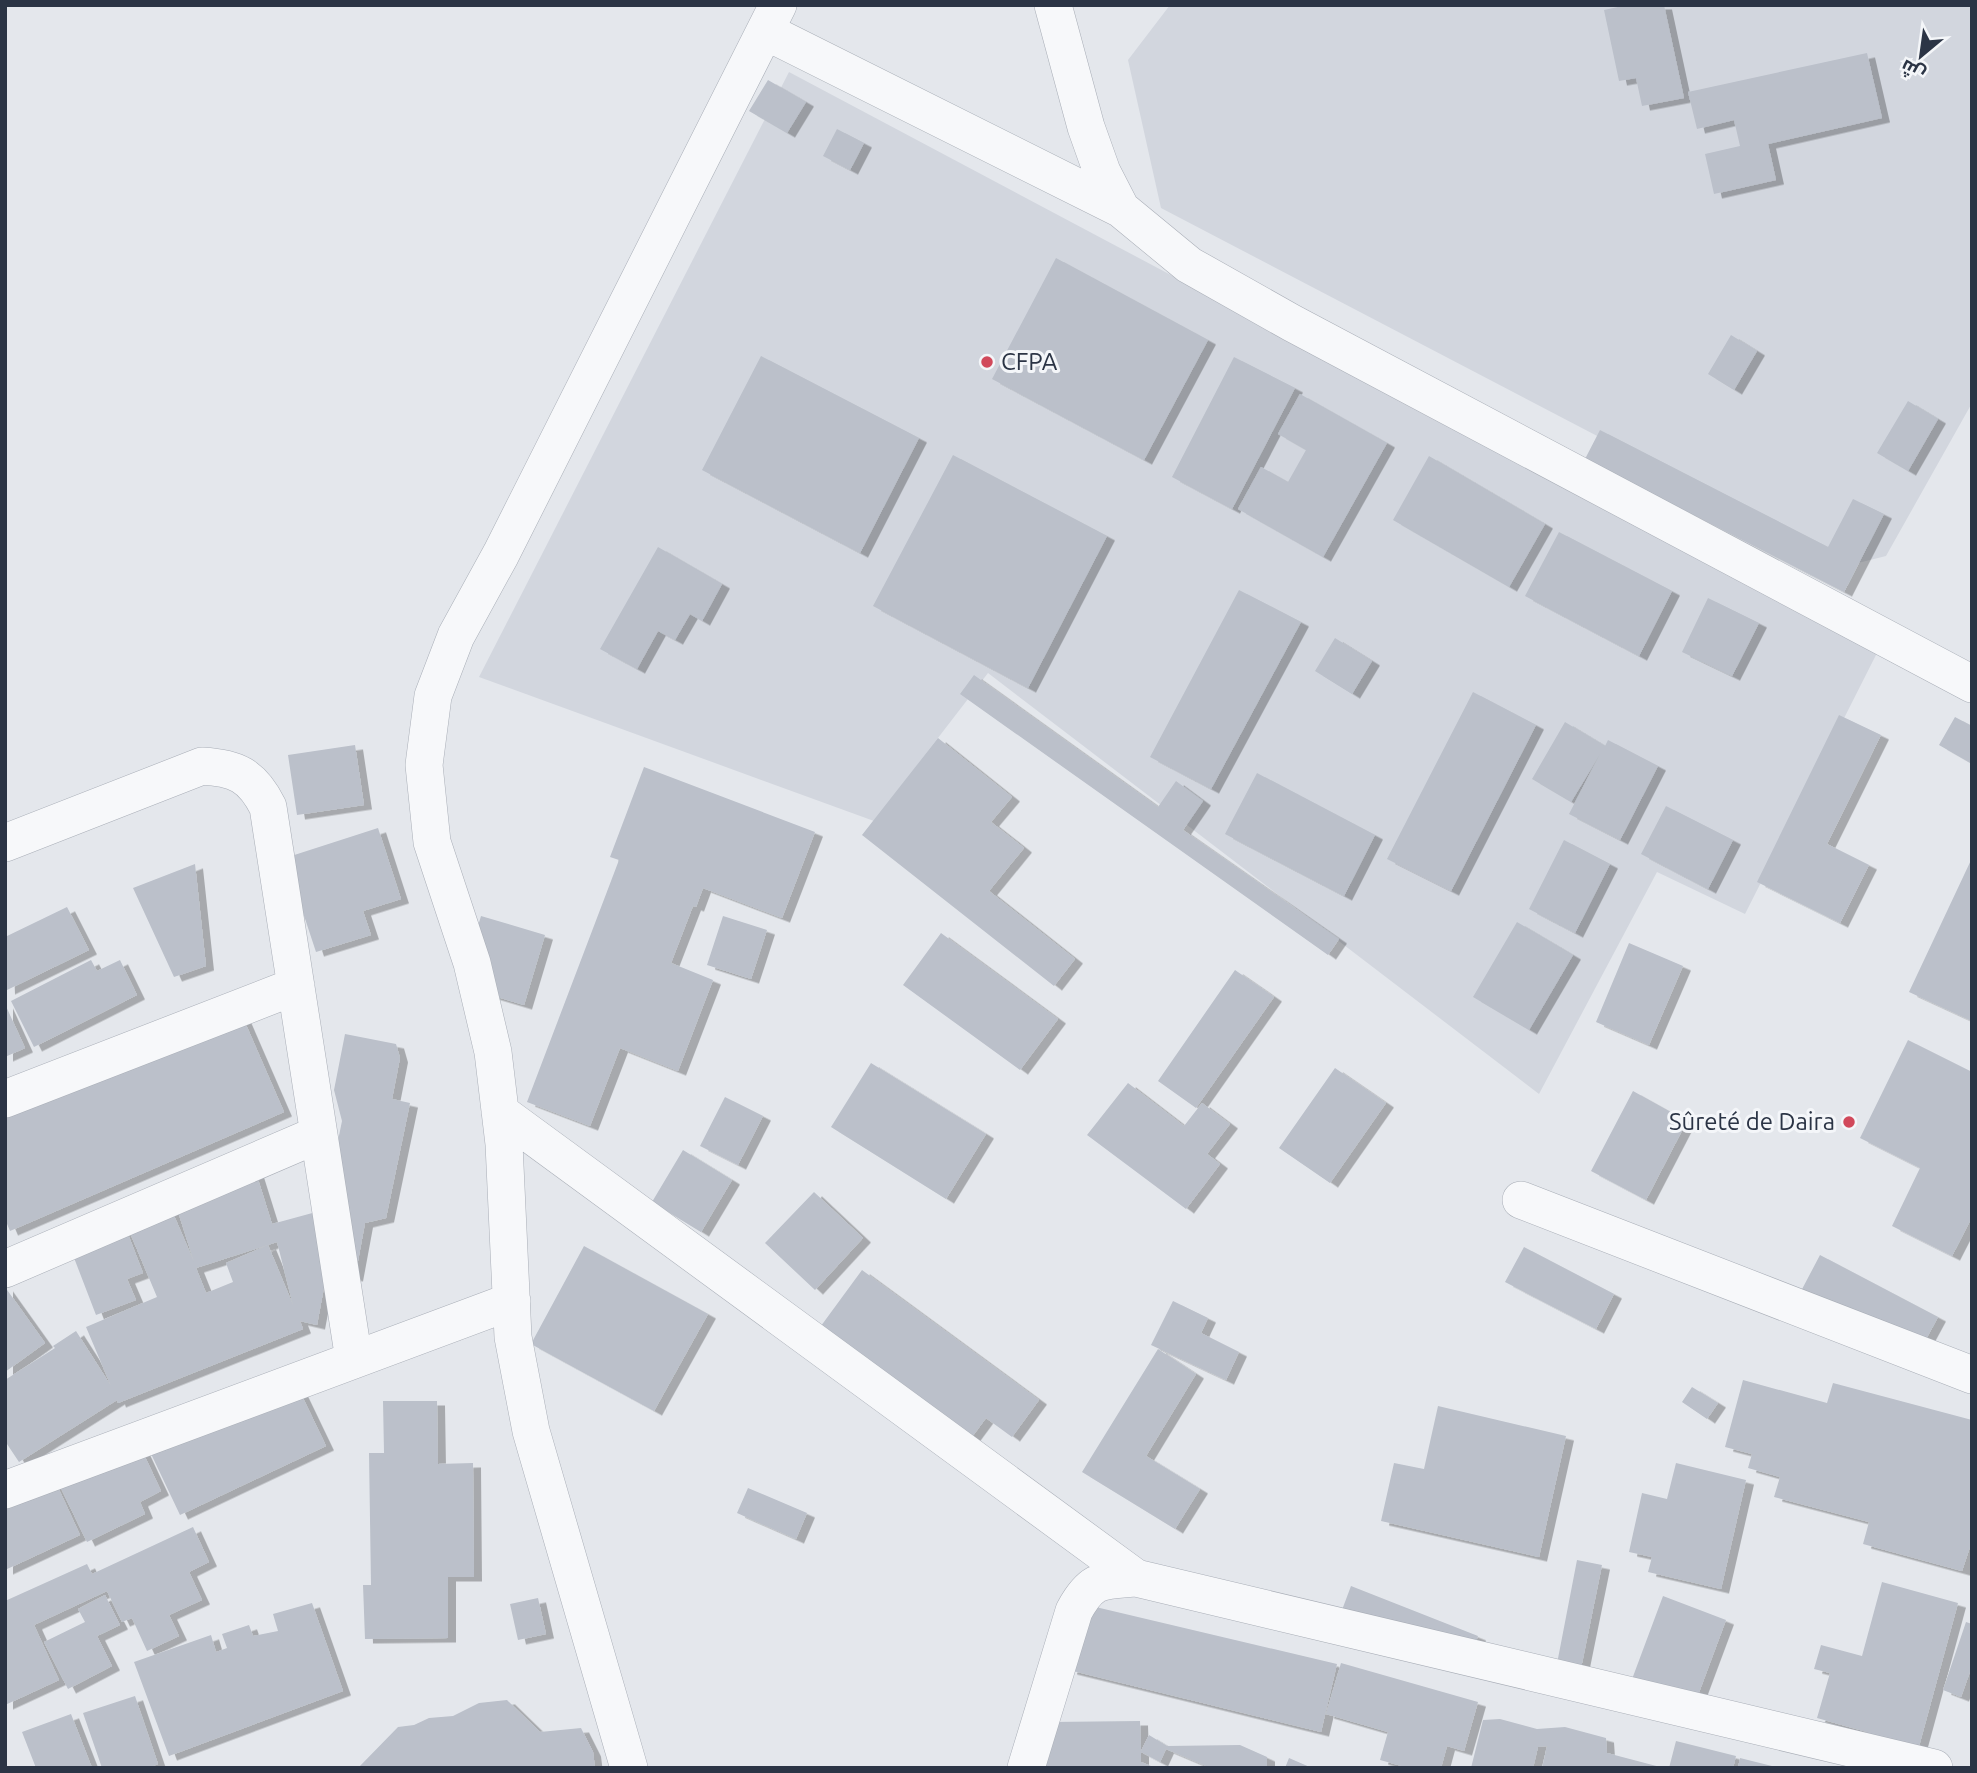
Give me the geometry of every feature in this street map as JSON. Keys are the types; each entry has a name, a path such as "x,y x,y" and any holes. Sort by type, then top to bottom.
{"street":[{"path":"1054,5 1086,127 1101,172 1121,208"},
{"path":"629,1768 531,1431 513,1337 505,1144 493,1052 472,963 432,842 424,765 433,696 456,636 502,554 771,18 1121,208 1189,265 1292,323 1972,684"},
{"path":"5,843 202,766 226,767 247,778 259,790 268,807 354,1360"},
{"path":"5,1099 296,986"},
{"path":"500,1112 1136,1578"},
{"path":"5,1269 318,1134"},
{"path":"1521,1200 1972,1375"},
{"path":"5,1490 512,1301"},
{"path":"1026,1768 1074,1611 1082,1597 1100,1581 1136,1578 1934,1768"}],"shaded area":[{"path":"1170,5 1972,5 1972,403 1886,556 1846,566 1161,208 1128,60"},
{"name":"CFPA","path":"789,72 1878,651 1745,914 1657,872 1539,1094 988,673 874,821 479,677"}],"building":[{"path":"1627,5 1664,5 1684,98 1642,106 1636,78 1619,81 1604,10"},
{"path":"1867,53 1882,118 1768,144 1776,180 1714,194 1705,154 1740,146 1734,120 1697,129 1688,92"},
{"path":"768,80 806,102 787,133 749,111"},
{"path":"837,129 864,143 850,170 823,156"},
{"path":"1056,258 1208,340 1144,460 992,379"},
{"path":"1731,335 1757,351 1734,390 1708,374"},
{"path":"761,356 919,438 860,553 702,470"},
{"path":"1234,357 1295,388 1232,509 1172,477"},
{"path":"1300,394 1387,443 1323,557 1238,509 1261,467 1288,482 1306,450 1278,434"},
{"path":"1908,401 1938,419 1908,471 1877,453"},
{"path":"1600,430 1828,547 1853,499 1884,514 1844,592 1585,459"},
{"path":"953,455 1107,536 1028,688 873,606"},
{"path":"1429,456 1545,524 1509,587 1393,520"},
{"path":"1559,532 1672,591 1639,656 1525,596"},
{"path":"658,547 722,584 702,621 690,614 675,640 658,631 637,669 600,649"},
{"path":"1239,590 1301,622 1211,789 1150,757"},
{"path":"1708,598 1759,623 1732,676 1682,652"},
{"path":"1335,638 1372,661 1352,694 1315,671"},
{"path":"974,675 1158,807 1176,781 1203,801 1183,830 1339,939 1328,955 960,694"},
{"path":"1473,692 1536,725 1451,891 1387,859"},
{"path":"1839,715 1881,735 1827,844 1869,865 1840,923 1757,882"},
{"path":"1955,717 1972,726 1972,764 1939,745"},
{"path":"1565,722 1605,746 1608,740 1658,766 1620,840 1569,814 1600,754 1571,802 1532,779"},
{"path":"938,738 1012,797 991,822 1024,848 989,891 1075,959 1054,986 862,835"},
{"path":"355,745 364,805 297,815 288,755"},
{"path":"644,767 815,832 782,918 703,888 696,907 693,906 671,963 713,980 678,1071 620,1048 590,1126 527,1102 619,860 610,857"},
{"path":"1257,773 1375,835 1344,896 1225,834"},
{"path":"1666,806 1733,840 1708,889 1641,854"},
{"path":"378,828 401,899 363,911 371,935 316,952 285,858"},
{"path":"1564,840 1610,864 1575,933 1529,909"},
{"path":"1972,858 1972,1021 1909,992"},
{"path":"195,864 206,966 174,977 133,888"},
{"path":"67,907 89,950 7,990 5,937"},
{"path":"481,916 545,935 524,1005 460,986"},
{"path":"723,916 767,930 751,979 707,965"},
{"path":"1517,922 1573,955 1529,1030 1473,997"},
{"path":"941,933 1058,1019 1020,1070 903,985"},
{"path":"1629,943 1683,966 1649,1045 1596,1022"},
{"path":"91,960 97,971 120,960 137,995 34,1047 11,1001"},
{"path":"1235,970 1274,997 1196,1108 1158,1081"},
{"path":"5,1004 25,1048 5,1057"},
{"path":"237,1004 284,1112 10,1231 5,1219 5,1106"},
{"path":"345,1034 396,1044 400,1058 392,1099 410,1103 386,1218 365,1223 355,1277 327,1271 317,1325 300,1321 303,1329 118,1403 117,1400 19,1462 5,1441 5,1380 76,1331 111,1386 86,1327 157,1297 123,1216 166,1197 194,1262 169,1183 251,1157 272,1224 316,1212 323,1214 342,1121 334,1090","holes":["277,1242 293,1305 268,1245 226,1263 233,1282 206,1293 196,1268"]},
{"path":"1908,1040 1972,1072 1972,1217 1952,1256 1892,1226 1920,1168 1860,1138"},
{"path":"871,1063 986,1134 946,1199 831,1127"},
{"path":"1335,1068 1386,1103 1330,1183 1279,1148"},
{"path":"1128,1083 1184,1126 1202,1103 1230,1124 1207,1154 1220,1164 1186,1209 1087,1135"},
{"path":"1633,1091 1687,1121 1646,1200 1591,1171"},
{"path":"725,1097 763,1116 738,1165 700,1146"},
{"path":"683,1150 732,1180 701,1232 652,1202"},
{"path":"814,1192 863,1238 815,1290 765,1243"},
{"path":"126,1229 143,1273 127,1279 136,1300 96,1315 71,1250"},
{"path":"584,1246 708,1314 654,1411 531,1344"},
{"path":"1524,1247 1614,1294 1596,1329 1505,1282"},
{"path":"1820,1255 1938,1317 1918,1354 1800,1293"},
{"path":"862,1270 1039,1400 1012,1437 986,1418 969,1441 818,1330"},
{"path":"5,1287 45,1343 5,1372"},
{"path":"1173,1301 1208,1318 1201,1333 1239,1352 1226,1380 1151,1345"},
{"path":"1158,1349 1196,1374 1146,1456 1200,1489 1175,1529 1082,1472"},
{"path":"290,1371 326,1446 180,1515 144,1439"},
{"path":"1743,1380 1827,1403 1833,1383 1972,1420 1972,1541 1962,1571 1863,1544 1869,1522 1774,1497 1780,1477 1748,1468 1752,1454 1725,1447"},
{"path":"1692,1387 1718,1403 1707,1419 1682,1402"},
{"path":"383,1401 437,1401 438,1464 473,1463 474,1577 448,1577 448,1638 365,1639 363,1585 371,1585 369,1453 384,1453"},
{"path":"1438,1406 1566,1436 1539,1557 1381,1521 1394,1463 1424,1469"},
{"path":"139,1444 161,1491 140,1502 145,1514 87,1542 58,1482"},
{"path":"1676,1463 1746,1480 1721,1589 1648,1572 1652,1557 1629,1552 1642,1493 1667,1499"},
{"path":"50,1470 80,1535 5,1570 5,1491"},
{"path":"748,1488 807,1513 796,1539 737,1513"},
{"path":"193,1527 209,1562 189,1572 202,1600 169,1615 179,1636 147,1651 132,1618 122,1622 107,1591 34,1625 59,1680 5,1705 5,1601 87,1564 92,1574"},
{"path":"1577,1560 1602,1565 1579,1678 1555,1674"},
{"path":"1882,1582 1958,1603 1915,1761 1863,1746 1867,1732 1817,1718 1830,1673 1814,1669 1821,1645 1862,1656"},
{"path":"1351,1586 1478,1636 1469,1660 1342,1610"},
{"path":"105,1595 120,1625 97,1636 112,1666 68,1689 44,1642 85,1622 78,1609"},
{"path":"1663,1596 1726,1620 1688,1722 1625,1698"},
{"path":"538,1598 546,1634 518,1640 510,1604"},
{"path":"312,1603 343,1691 169,1756 134,1662 211,1635 216,1652 227,1648 222,1634 249,1625 253,1636 278,1631 273,1614"},
{"path":"1083,1604 1337,1664 1321,1732 1069,1670"},
{"path":"1966,1622 1972,1624 1972,1666 1961,1697 1943,1690"},
{"path":"1341,1663 1478,1702 1464,1751 1447,1746 1441,1768 1409,1768 1380,1760 1388,1732 1326,1714"},
{"path":"135,1696 158,1764 148,1768 102,1768 83,1713"},
{"path":"507,1700 540,1732 581,1728 593,1752 595,1768 358,1768 398,1727 414,1725 429,1718 453,1716 479,1703"},
{"path":"71,1714 92,1768 36,1768 22,1732"},
{"path":"1500,1719 1537,1729 1565,1727 1606,1738 1607,1753 1664,1768 1542,1768 1547,1746 1538,1747 1533,1768 1471,1768 1483,1720"},
{"path":"1140,1721 1141,1751 1149,1735 1167,1746 1240,1745 1267,1757 1267,1768 1211,1768 1166,1749 1160,1762 1141,1752 1141,1762 1156,1768 1030,1768 1050,1722"},
{"path":"1676,1741 1736,1756 1733,1768 1669,1768"},
{"path":"1289,1758 1312,1768 1285,1768"},
{"path":"1740,1758 1776,1767 1776,1768 1738,1768"}],"place":[{"name":"CFPA","path":"987,362"},
{"name":"Sûreté de Daira","path":"1849,1122"}]}
